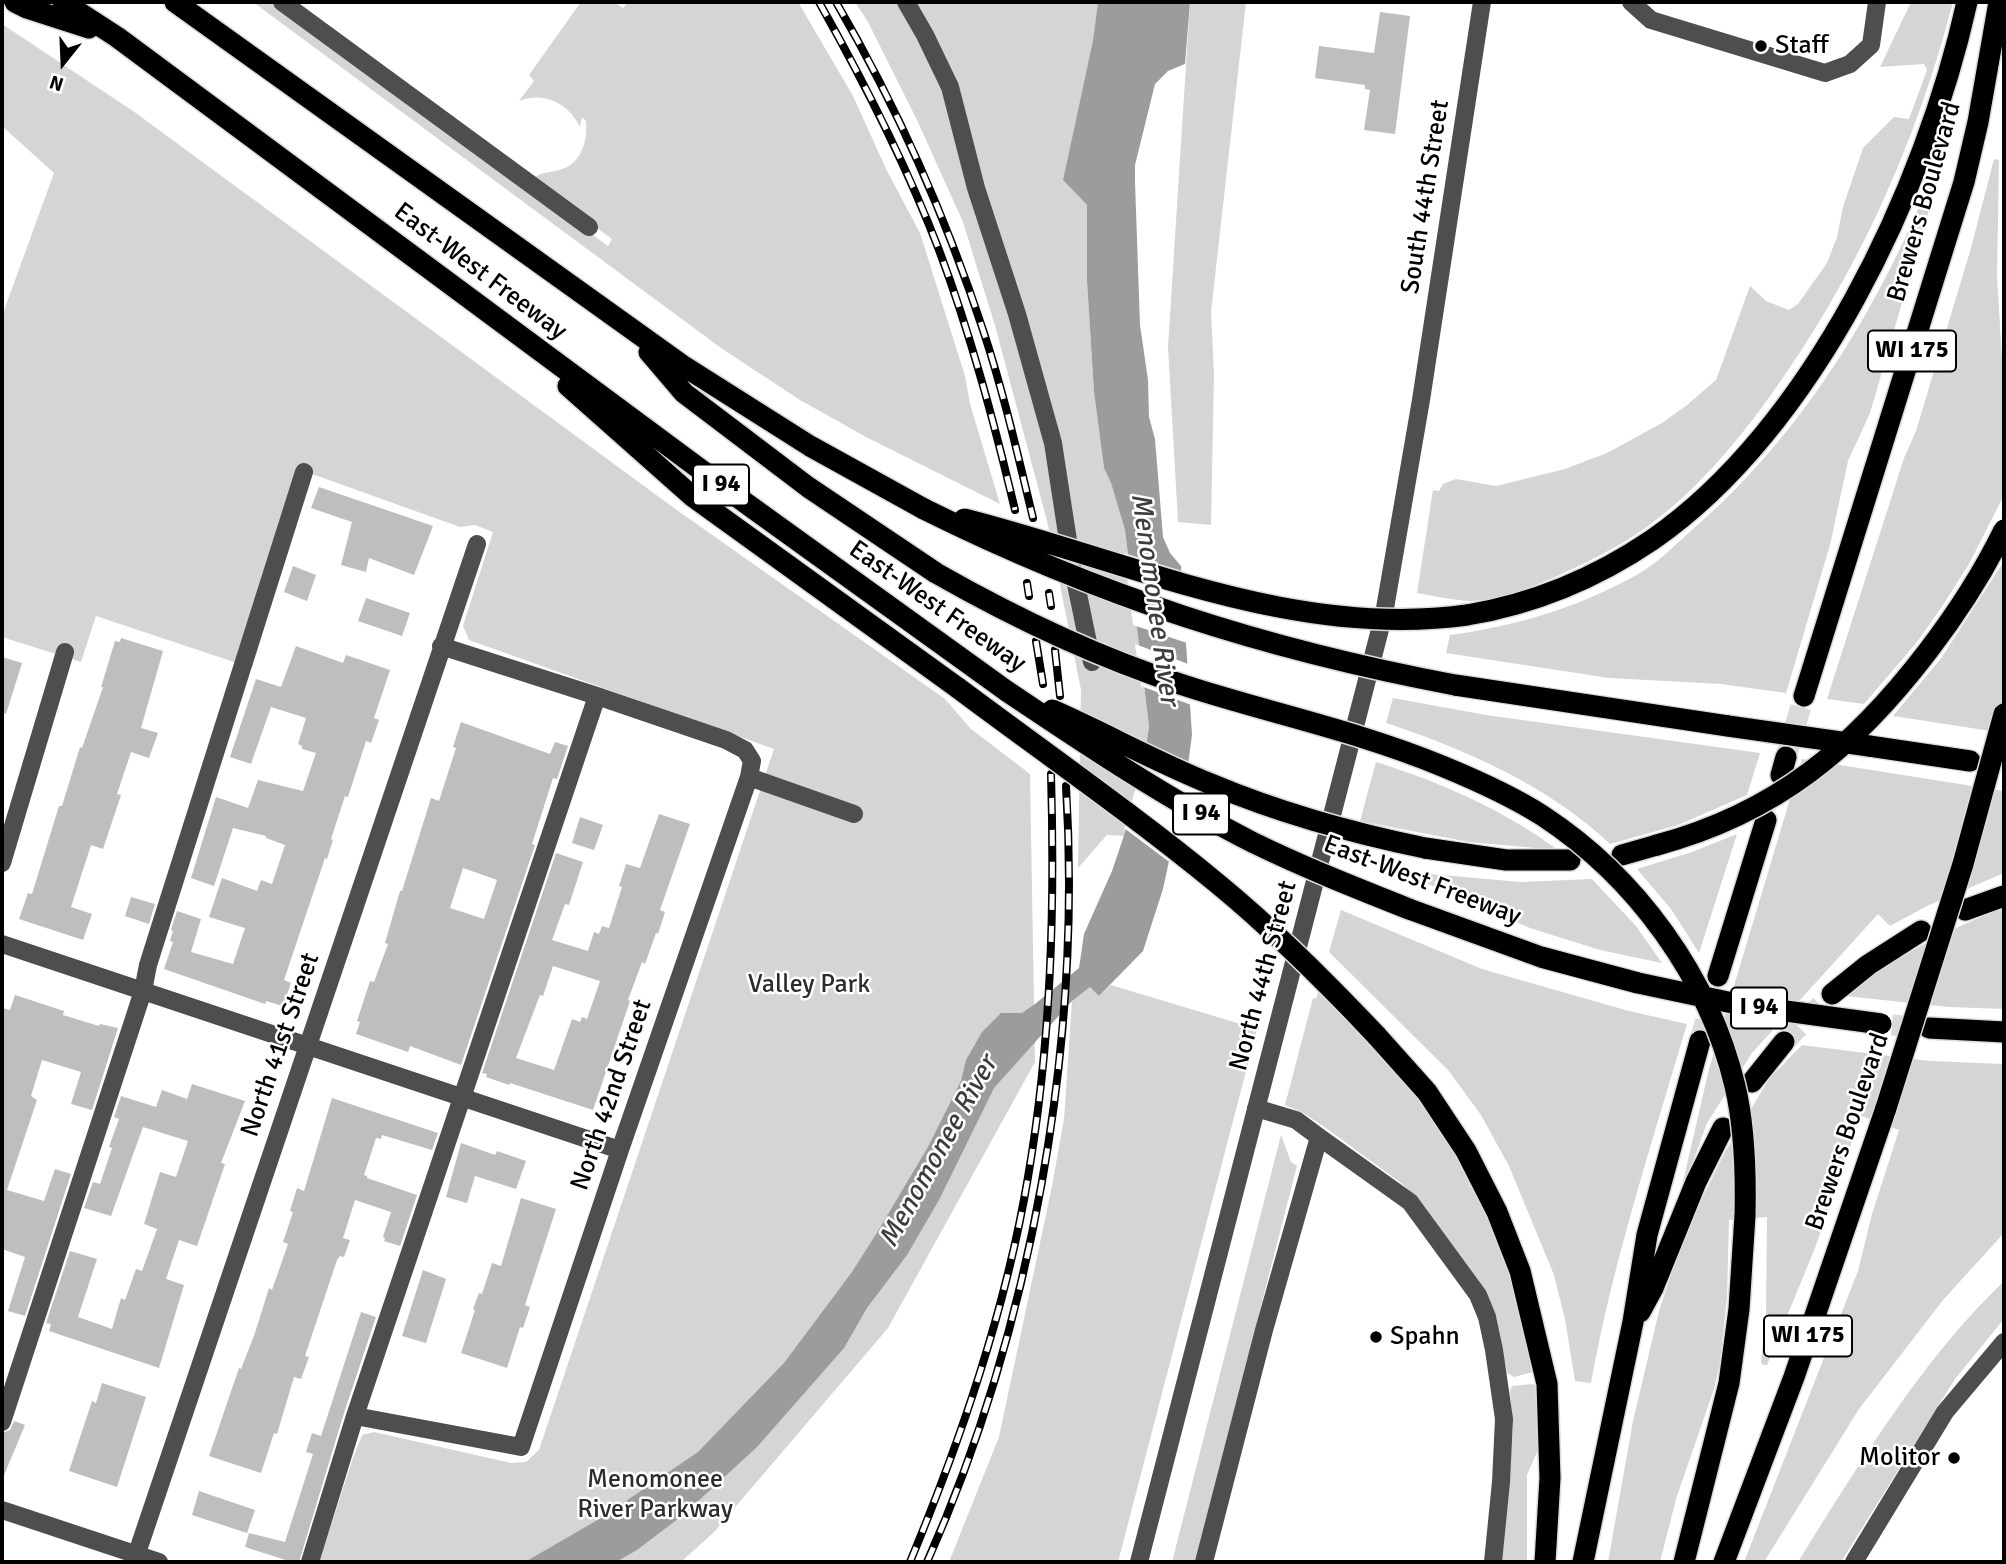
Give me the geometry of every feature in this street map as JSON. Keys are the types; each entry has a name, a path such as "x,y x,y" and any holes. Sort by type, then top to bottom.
{"highway":[{"path":"15,2 117,37"},
{"name":"East-West Freeway","path":"63,2 117,37 951,652 1110,760 1206,817 1303,865 1409,909 1541,957 1638,983 1742,1005 1887,1024"},
{"name":"East-West Freeway","path":"175,2 682,365 810,446 925,509 1051,568 1201,624 1310,655 1455,685 1970,761"},
{"path":"925,509 1053,543 1184,585 1276,607 1356,619 1431,620 1494,610 1557,591 1622,559 1684,516 1714,488 1767,430 1819,357 1884,243 1911,180 1931,124 1967,2"},
{"name":"Brewers Boulevard","path":"1804,695 1964,182 1979,122 1999,2"},
{"path":"493,315 590,406 692,495 958,688 1220,885 1317,973 1427,1093 1466,1151 1497,1212 1520,1271 1547,1384 1550,1478 1545,1562"},
{"path":"625,324 684,393 808,487 936,573 1036,626 1133,667 1192,688 1350,733 1443,766 1496,790 1541,815 1581,844 1616,876 1650,914 1702,997 1720,1041 1735,1086 1743,1142 1745,1215 1740,1297 1729,1384 1684,1562"},
{"path":"1622,855 1693,835 1755,807 1818,768 1844,746 1892,696 1937,639 1979,576 2004,530"},
{"path":"1008,692 1093,728 1171,767 1256,802 1342,829 1425,848 1506,860 1570,860"},
{"name":"Brewers Boulevard","path":"1724,1562 1794,1377 1886,1108 1963,864 2004,714"},
{"path":"1718,976 1766,820"},
{"path":"1965,910 2004,896"},
{"path":"1832,994 1868,965 1921,932"},
{"path":"1929,1028 2004,1031"},
{"path":"1583,1562 1633,1322 1647,1235 1700,1041"},
{"path":"1752,1082 1784,1042"},
{"path":"1633,1322 1649,1297 1696,1182 1723,1128"}],"street":[{"path":"282,2 589,227"},
{"path":"906,2 950,87 976,188 1017,314 1053,443 1071,560 1093,662"},
{"name":"South 44th Street","path":"1421,400 1482,2"},
{"path":"1631,2 1651,20 1825,73 1850,64 1871,46 1877,2"},
{"name":"North 44th Street","path":"1139,1562 1303,937 1384,614 1421,400"},
{"path":"2,1422 143,991 148,965 304,472"},
{"name":"North 41st Street","path":"135,1558 477,544"},
{"path":"441,646 726,740 745,750 751,769 854,814"},
{"path":"2,863 65,652"},
{"path":"310,1562 355,1416 597,696"},
{"name":"North 42nd Street","path":"355,1416 521,1447 751,769"},
{"path":"2,944 620,1150"},
{"path":"1256,1108 1296,1120 1410,1202 1478,1295 1487,1317 1494,1350 1504,1419 1493,1562"},
{"path":"1204,1562 1264,1330 1319,1137"},
{"path":"1854,1562 1945,1412 2004,1342"},
{"path":"2,1510 135,1558 159,1562"}],"green space":[{"path":"253,2 272,2 608,246 612,239 532,179 567,167 578,158 586,136 586,121 582,117 580,127 562,106 546,99 528,98 519,101 534,81 529,75 581,2 614,2 623,8 628,2 798,2 853,96 887,171 920,233 965,376 970,404 1000,504 866,437 800,400 721,348"},
{"path":"855,2 1098,2 1093,40 1063,180 1087,205 1087,281 1094,392 1104,468 1125,530 1149,726 1141,785 1126,836 1107,835 1078,868 1081,690 1048,525 996,329 963,222 917,120 868,22"},
{"path":"1190,2 1246,2 1211,312 1214,374 1211,525 1178,522 1168,347"},
{"path":"1911,2 1953,2 1921,107 1901,159 1855,258 1828,306 1768,399 1741,435 1696,485 1644,529 1608,551 1559,575 1521,590 1481,600 1469,601 1417,593 1433,490 1439,491 1443,484 1456,479 1496,486 1565,469 1607,453 1662,423 1716,380 1750,286 1766,301 1789,310 1798,304 1827,263 1863,148 1894,117 1909,119 1927,70 1924,64 1880,67"},
{"path":"2,24 133,111 674,508 945,699 971,729 1030,774 1035,1062 888,1328 714,1532 681,1562 319,1562 362,1435 374,1432 511,1463 526,1462 539,1450 774,749 469,640 463,626 493,532 475,525 460,527 312,474 252,668 96,616 81,662 2,637 2,316 54,173 2,126"},
{"path":"1943,147 1947,148 1870,413 1848,461 1830,545 1786,693 1721,684 1609,678 1446,653 1450,635 1500,626 1548,613 1594,596 1640,573 1654,564 1735,490 1774,447 1842,354 1898,253"},
{"path":"1994,159 1999,160 1997,276 2004,393 2004,495 1969,564 1941,608 1917,642 1864,704 1827,699 1904,458 1916,431 1971,248"},
{"path":"2004,561 2004,733 1893,716 1942,657"},
{"path":"1393,698 1486,715 1760,753 1747,795 1678,825 1610,844 1586,823 1533,787 1476,757 1386,723"},
{"path":"1802,759 2004,791 2004,873 1927,906 1890,926 1878,914 1752,1053 1707,1123 1684,1187 1682,1186 1709,1069"},
{"path":"1376,762 1471,798 1516,822 1558,850 1469,842 1360,821"},
{"path":"1737,834 1699,953 1671,909 1637,869 1692,852"},
{"path":"1431,874 1520,882 1592,879 1636,926 1662,963 1600,950 1530,928 1428,884"},
{"path":"2004,908 2004,1009 1948,1007 1846,996 1882,969 1921,946"},
{"path":"1341,910 1482,969 1629,1011 1687,1024 1622,1247 1591,1383 1575,1381 1565,1319 1554,1275 1509,1166 1481,1115 1448,1070 1329,952"},
{"path":"1111,985 1257,1029 1118,1562 949,1562 999,1437 1064,1119 1072,1001 1090,986 1099,996"},
{"path":"1318,992 1404,1079 1432,1116 1463,1165 1500,1244 1523,1316 1533,1372 1514,1377 1507,1373 1489,1298 1422,1203 1401,1183 1326,1128 1285,1105 1313,998 1316,999"},
{"path":"1802,1045 1930,1061 2004,1064 2004,1233 1943,1300 1859,1409 1764,1562 1744,1562 1858,1271 1872,1214 1899,1130 1861,1116 1815,1248 1767,1365 1761,1362 1766,1316 1767,1217 1729,1220 1727,1297 1720,1363 1714,1389 1676,1499 1660,1562 1608,1562 1633,1421 1659,1311 1684,1235 1725,1152 1769,1079"},
{"path":"1281,1135 1291,1162 1297,1166 1195,1562 1172,1562"},
{"path":"2004,1281 2004,1319 1955,1379 1841,1562 1798,1562 1892,1415 1945,1345"},
{"path":"1535,1385 1541,1443 1527,1475 1527,1562 1501,1562 1513,1428 1510,1391 1512,1386"}],"water":[{"name":"Menomonee River","path":"1098,2 1190,2 1185,64 1168,71 1155,84 1135,165 1140,325 1148,380 1149,417 1155,439 1163,537 1170,553 1181,566 1192,735 1185,787 1163,889 1143,951 1099,996 1090,987 1072,1001 994,1088 939,1200 907,1255 867,1308 844,1348 757,1447 683,1515 637,1550 616,1562 525,1562 601,1518 698,1452 784,1363 852,1272 878,1231 928,1147 961,1081 966,1060 982,1032 1001,1013 1022,1013 1079,968 1084,934 1112,871 1141,785 1149,726 1125,530 1104,468 1094,392 1087,281 1087,205 1063,180 1093,40"}],"pier":[{"path":"1124,553 1185,572 1190,644 1133,625"},
{"path":"1135,644 1191,665 1194,706 1141,686"},
{"path":"1143,742 1191,765 1172,864 1124,828 1137,784"}],"building":[{"path":"1380,12 1410,16 1395,134 1364,130 1370,90 1365,89 1365,85 1315,78 1319,46 1374,53"},
{"path":"319,487 433,526 414,575 369,558 366,572 341,565 352,522 311,508"},
{"path":"293,566 316,575 307,601 284,592"},
{"path":"366,598 410,613 402,636 358,621"},
{"path":"121,638 163,651 141,728 158,733 149,758 131,752 117,794 121,795 103,849 91,845 71,907 92,914 83,940 19,919 28,893 32,894 59,806 62,806 80,747 82,748 103,687 115,641 120,642"},
{"path":"296,646 343,663 346,655 390,670 374,718 379,720 371,743 366,741 348,797 345,796 327,859 325,858 284,980 291,983 283,1006 266,1001 265,1004 164,969 173,942 170,941 171,930 177,911 201,919 191,952 233,964 245,928 209,917 222,878 257,891 261,880 272,884 285,845 266,836 233,828 214,886 191,878 216,797 248,808 258,780 303,791 316,753 302,749 298,744 306,718 271,707 251,764 230,757 256,679 281,687"},
{"path":"2,657 22,663 6,714 2,713"},
{"path":"461,722 550,754 555,742 568,746 557,779 553,778 532,844 535,845 461,1065 410,1046 408,1052 356,1034 360,1022 357,1021 370,981 374,982 388,944 385,943 400,891 431,798 439,801 456,748 453,747","holes":["463,868 497,880 484,919 450,908"]},
{"path":"659,814 690,824 660,910 665,912 658,934 656,933 645,964 642,962 593,1110 486,1077 487,1074 482,1073 556,853 583,862 569,905 565,904 552,940 588,951 594,932 599,934 602,926 609,928 626,864 640,868","holes":["553,966 600,981 587,1019 582,1017 580,1022 572,1019 554,1070 516,1058"]},
{"path":"580,817 603,825 594,850 572,843"},
{"path":"131,897 155,904 149,924 125,916"},
{"path":"15,995 64,1011 63,1015 99,1026 118,1028 92,1110 71,1104 81,1072 42,1060 31,1096 37,1100 7,1190 44,1201 55,1169 71,1174 25,1316 8,1311 25,1257 2,1249 2,1008 10,1010"},
{"path":"192,1084 245,1101 221,1163 225,1164 197,1246 179,1240 166,1279 184,1285 159,1368 49,1331 51,1324 46,1323 70,1251 97,1259 78,1317 112,1329 121,1298 125,1300 136,1269 142,1271 157,1229 144,1224 160,1172 176,1177 188,1141 143,1127 111,1216 84,1208 93,1182 100,1184 112,1148 109,1147 119,1119 114,1117 121,1096 156,1107 162,1090 187,1099"},
{"path":"332,1098 438,1133 432,1150 382,1135 381,1139 376,1138 364,1175 417,1195 400,1246 384,1241 391,1212 355,1200 343,1238 350,1240 344,1257 340,1256 337,1260 305,1356 309,1357 301,1379 294,1377 277,1434 274,1433 261,1473 209,1456 239,1368 241,1369 269,1288 272,1290 288,1244 283,1242 293,1212 290,1211 297,1188 304,1191"},
{"path":"461,1143 495,1155 497,1151 526,1161 516,1189 475,1176 467,1203 446,1197"},
{"path":"521,1198 556,1209 525,1305 530,1307 523,1328 520,1327 507,1368 461,1353 475,1310 473,1309 479,1293 482,1294 492,1263 501,1266"},
{"path":"423,1270 446,1279 426,1343 402,1336"},
{"path":"361,1312 376,1317 299,1562 245,1547 249,1533 285,1542 313,1454 306,1452 312,1433 321,1436"},
{"path":"102,1383 146,1397 117,1487 69,1471 92,1401 96,1403"},
{"path":"14,1421 25,1425 2,1480 2,1433 10,1430"},
{"path":"199,1491 255,1510 247,1533 192,1515"}],"tunnel":[{"path":"1786,757 1804,696"},
{"path":"1700,1041 1718,976"},
{"path":"1784,1042 1832,994"},
{"path":"1892,1025 1928,1028"}],"railway":[{"path":"819,2 883,124 913,186 939,250 981,379 1015,510"},
{"path":"836,2 900,122 937,205 991,356 1033,518"},
{"path":"1027,583 1029,596"},
{"path":"1049,593 1051,606"},
{"path":"1036,641 1043,684"},
{"path":"1055,650 1060,696"},
{"path":"910,1562 947,1469 980,1373 1007,1276 1028,1177 1042,1076 1050,976 1051,774"},
{"path":"927,1562 964,1472 995,1378 1021,1281 1042,1182 1057,1083 1066,983 1069,883 1066,786"}],"place":[{"name":"Staff","path":"1761,46"},
{"name":"Spahn","path":"1376,1337"},
{"name":"Molitor","path":"1954,1458"}],"park label":[{"name":"Valley Park","path":"809,985"},
{"name":"Menomonee River Parkway","path":"655,1495"}]}
